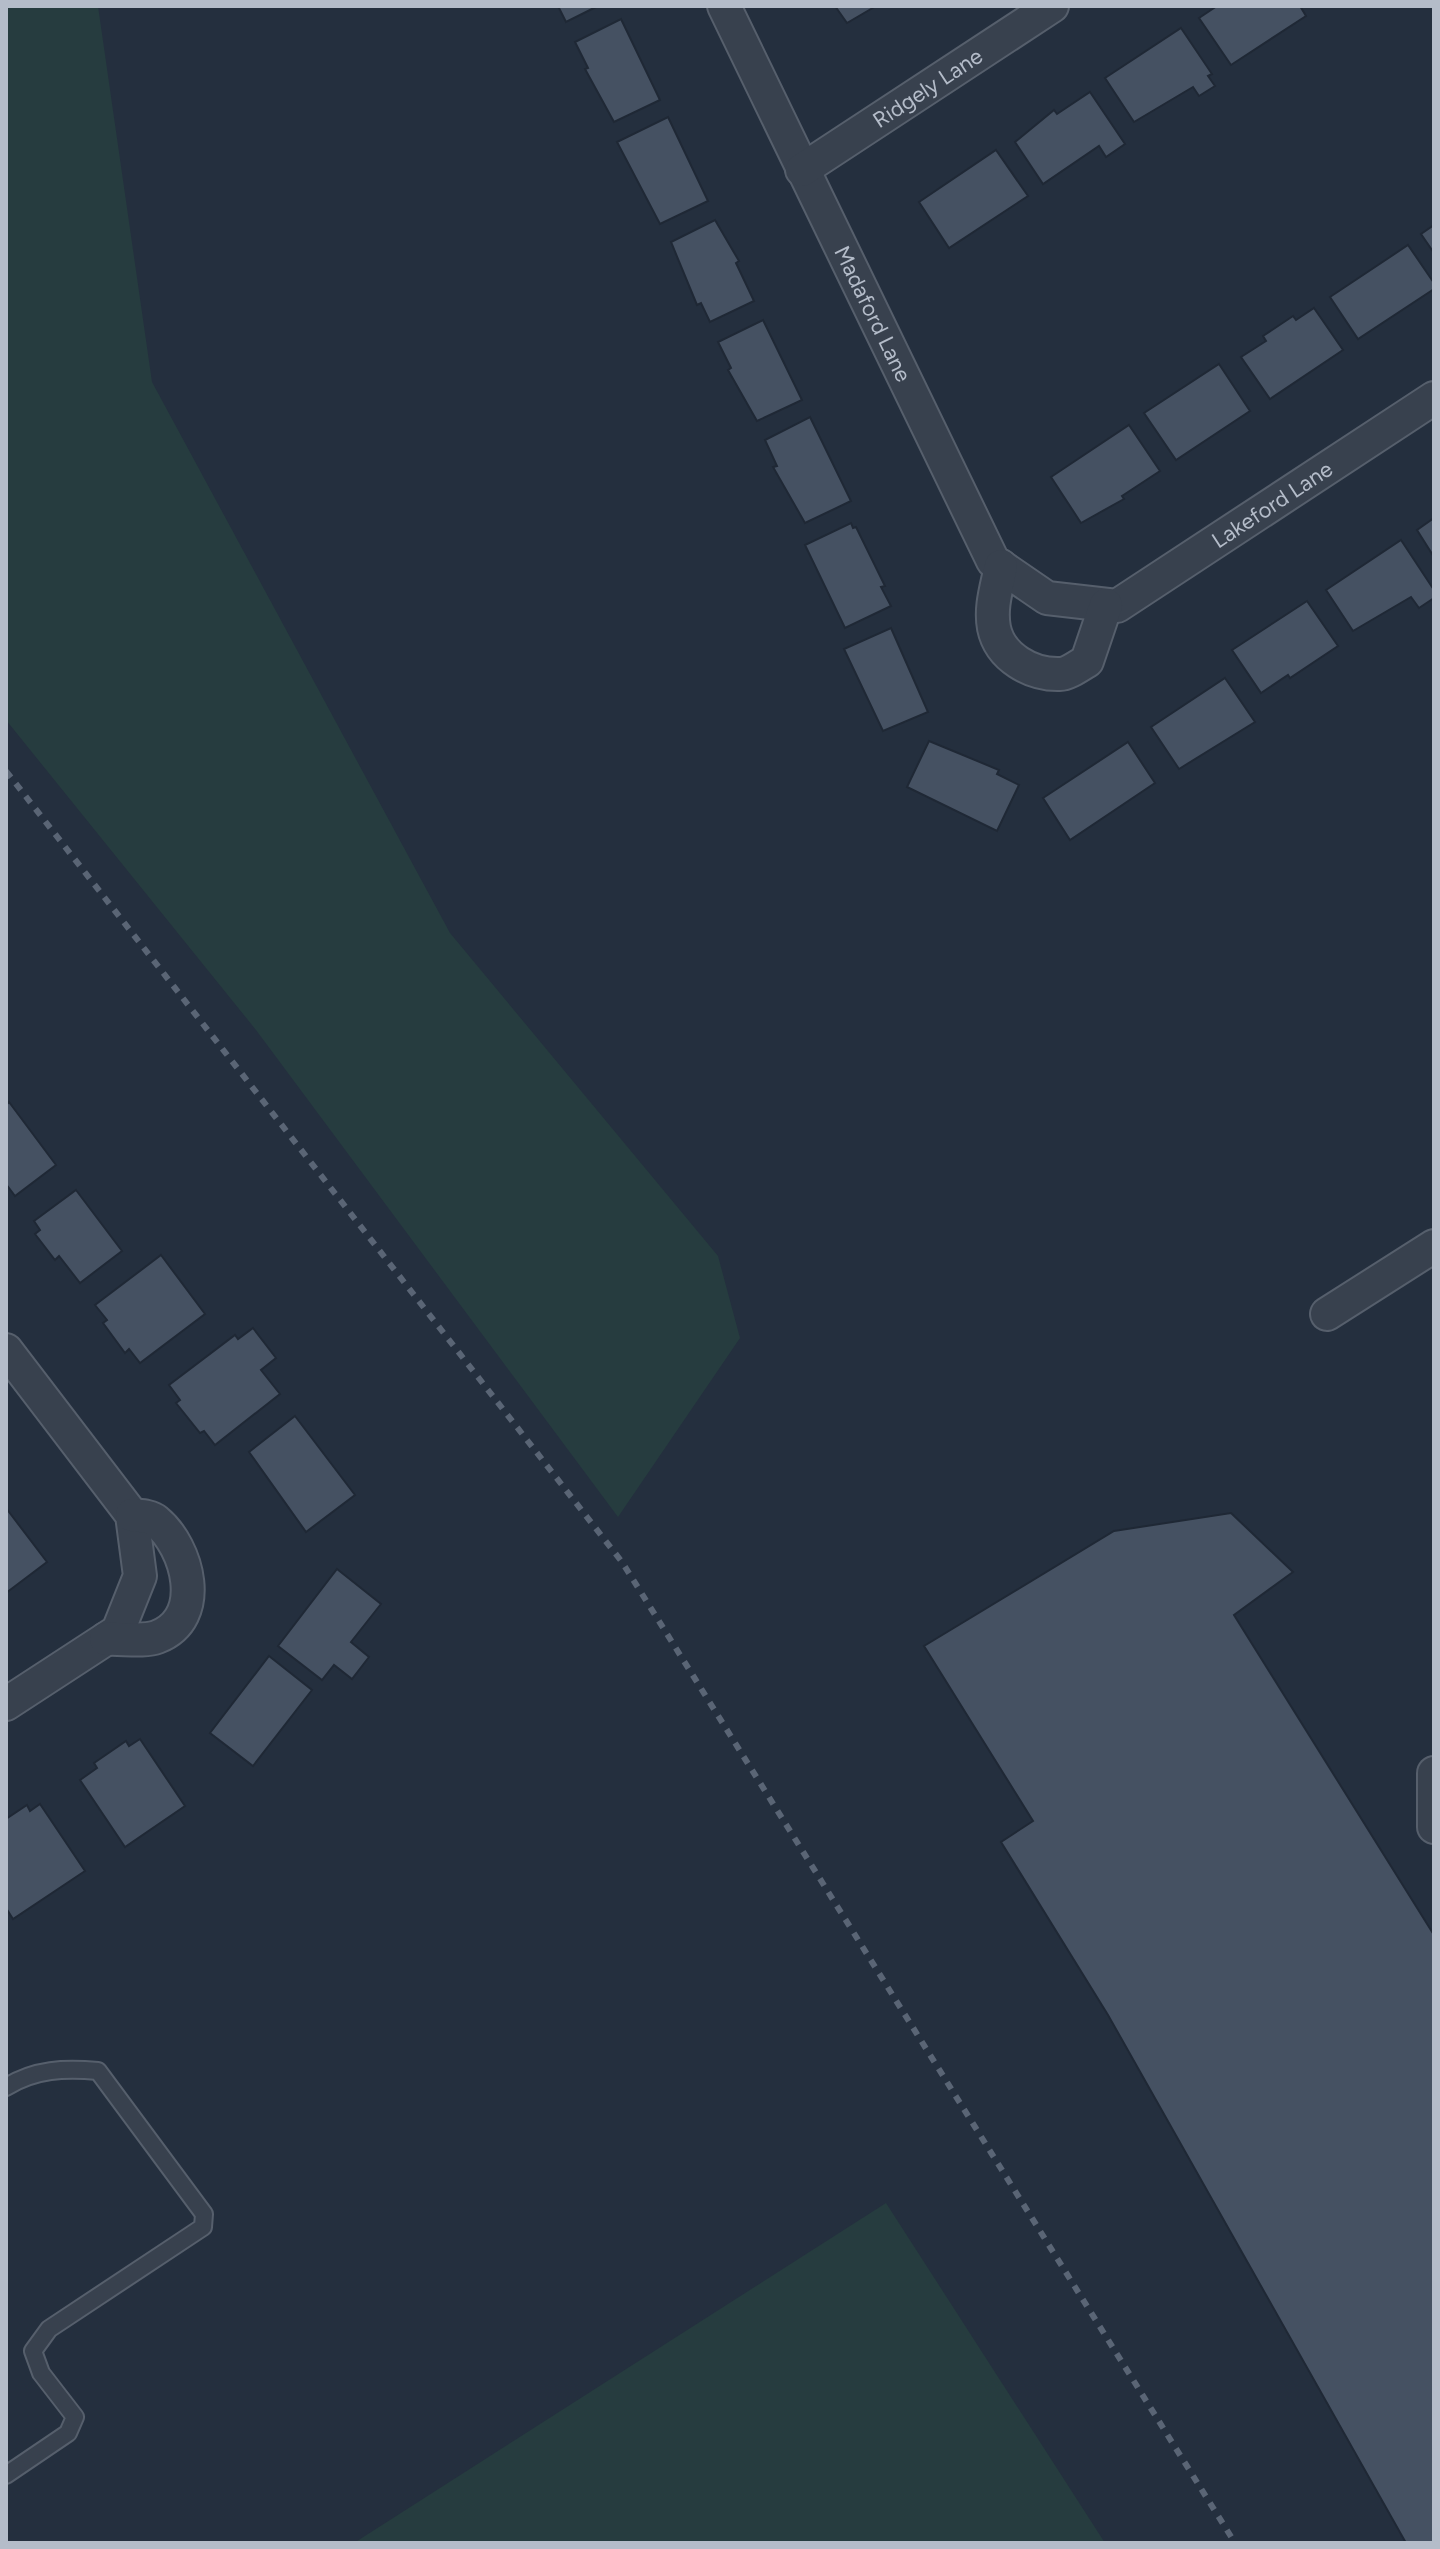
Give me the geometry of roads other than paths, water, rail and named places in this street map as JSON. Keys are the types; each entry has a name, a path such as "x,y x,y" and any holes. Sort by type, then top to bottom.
{"street":[{"name":"Madaford Lane","path":"724,6 993,561 1047,598"},
{"name":"Ridgely Lane","path":"802,170 1052,6"},
{"name":"Lakeford Lane","path":"1047,598 1117,606 1434,398"},
{"path":"1001,566 993,601 994,630 1009,658 1033,669 1062,675 1087,661 1106,605"},
{"path":"1327,1314 1434,1246"},
{"path":"6,1350 132,1515 140,1576 118,1631 6,1704"},
{"path":"106,1639 156,1638 177,1623 190,1591 179,1547 154,1518 132,1515"},
{"path":"1434,1773 1434,1827"}],"lane":[{"path":"6,2087 24,2076 67,2068 98,2071 204,2214 203,2227 49,2329 33,2351 41,2373 75,2417 68,2433 6,2475"}],"railway":[{"path":"6,771 622,1562 1235,2543"}]}
